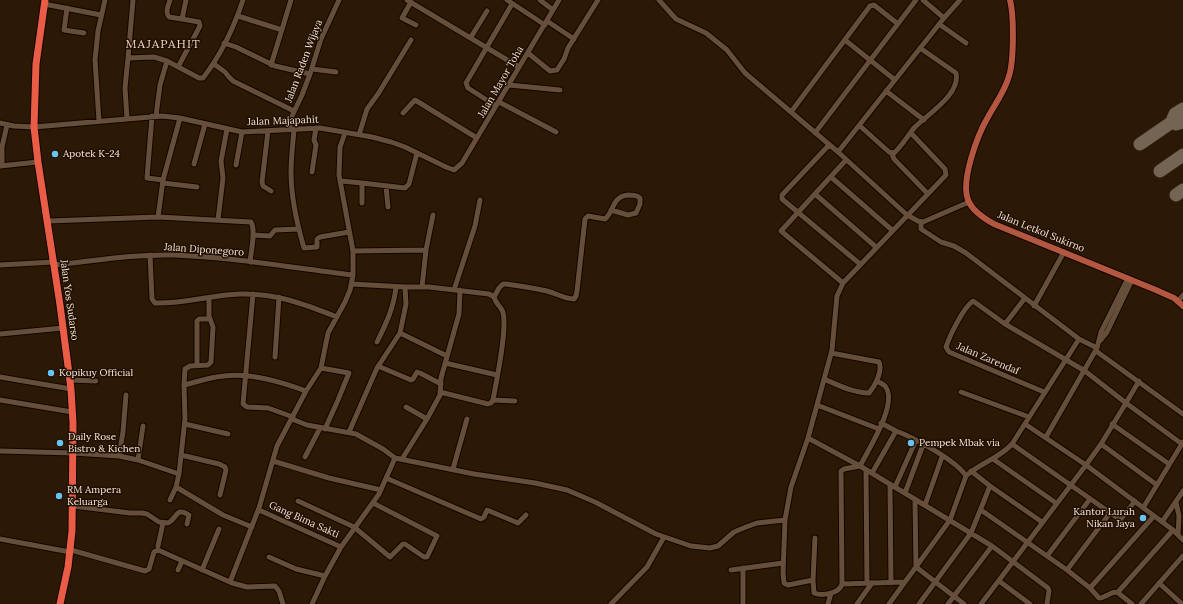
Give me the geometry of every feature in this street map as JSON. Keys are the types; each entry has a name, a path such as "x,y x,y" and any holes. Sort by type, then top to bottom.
{"highway":[{"name":"Jalan Yos Sudarso","path":"45,2 36,64 34,126 70,380 72,412 73,506 70,551 60,604"}],"main road":[{"path":"969,202 966,194 968,173 975,148 987,119 1006,85 1011,71 1012,51 1010,0"},
{"name":"Jalan Letkol Sukirno","path":"969,202 980,214 994,224 1156,290 1178,301 1183,306"}],"street":[{"path":"100,121 95,60 97,35 105,0"},
{"path":"127,118 125,88 133,0"},
{"path":"170,0 167,13 169,17 199,22 200,26 178,67"},
{"path":"182,19 186,0"},
{"path":"128,58 154,58 167,61 202,78 214,64 238,16 242,0"},
{"path":"271,65 291,0"},
{"name":"Jalan Raden Wijaya","path":"339,0 321,38 311,72 294,111 291,172 292,190 299,229 304,246 306,248 318,246 317,239 320,237 349,232"},
{"path":"507,0 574,39"},
{"path":"540,0 553,10"},
{"name":"Jalan Mayor Toha","path":"454,170 462,163 478,138 559,0"},
{"path":"528,53 550,71 557,70 564,60 568,48 598,0"},
{"path":"659,0 676,19 706,34 727,50 745,74 838,152 907,215 921,222 969,202"},
{"path":"815,132 916,0"},
{"path":"923,0 944,18"},
{"path":"838,152 939,24 960,0"},
{"path":"416,25 402,18 409,1 519,67"},
{"path":"45,2 101,15"},
{"path":"512,4 467,80 466,85 468,88 498,104 556,132"},
{"path":"791,112 872,5 898,24"},
{"path":"67,8 64,30 84,33"},
{"path":"471,37 487,11"},
{"path":"238,16 282,30"},
{"path":"939,24 966,43"},
{"path":"359,135 367,110 411,40"},
{"path":"845,40 895,80"},
{"path":"224,43 236,47 280,68 311,72 336,72"},
{"path":"892,154 950,93 956,84 957,75 955,71 920,48"},
{"path":"167,61 160,84 154,116 147,178 197,187"},
{"path":"214,64 225,72 233,81 294,111"},
{"path":"509,85 560,90"},
{"path":"886,92 924,120"},
{"path":"403,114 416,100 478,138"},
{"name":"Jalan Majapahit","path":"0,123 22,127 167,116 242,132 316,128 391,142 454,170"},
{"path":"158,217 163,182 180,118"},
{"path":"194,164 205,124"},
{"path":"7,125 1,139 1,166 38,162"},
{"path":"860,126 892,154 894,159 928,194"},
{"path":"312,172 316,145 314,140 316,128"},
{"path":"218,220 223,178 221,161 227,130"},
{"path":"268,131 262,184 271,190"},
{"path":"236,165 242,132"},
{"path":"230,582 259,510 277,446 306,390 321,368 328,333 348,297 352,284 353,251 339,175 340,147 345,133"},
{"path":"813,580 788,585 784,583 783,563 785,520 791,487 808,438 831,353 837,296 843,283 860,264 945,177 946,172 911,133"},
{"path":"829,145 782,197 784,201 860,264"},
{"path":"341,181 404,188 407,187 417,153"},
{"path":"843,283 782,232 798,212 846,160"},
{"path":"831,177 892,230"},
{"path":"362,183 362,203"},
{"path":"386,186 388,207"},
{"path":"815,194 876,247"},
{"path":"494,297 501,286 506,284 530,288 566,298 574,298 577,291 585,219 588,216 605,219 617,200 621,197 636,195 640,198 640,204 636,213 628,215 611,210"},
{"path":"454,290 475,226 480,200"},
{"path":"422,287 426,250 433,215"},
{"path":"48,221 158,217 251,222 253,235 250,262"},
{"path":"921,222 921,229 941,242 954,246 966,253 1034,306 1079,339 1097,350 1183,414"},
{"path":"253,235 270,236 275,230 299,229"},
{"path":"353,251 426,250"},
{"path":"1034,306 1064,252"},
{"path":"150,255 153,302 172,303 238,294 253,294 297,301 337,317"},
{"name":"Jalan Diponegoro","path":"0,265 54,263 150,255 192,256 353,275"},
{"path":"1046,437 1097,350 1099,341 1107,332 1130,279"},
{"path":"352,284 396,287 429,287 489,294 494,297 496,304 502,310 504,319 502,350 493,400 488,404 440,392"},
{"path":"377,342 392,311 396,287"},
{"path":"350,432 378,366 400,333 406,304 405,287"},
{"path":"402,459 439,398 445,363 459,314 460,290"},
{"path":"253,294 243,400 244,406 268,408 307,425 350,432 383,449 395,458 474,474 535,483 567,490 596,502 664,537 691,546 710,548 718,546 734,532 746,527 757,523 785,520"},
{"path":"1178,301 1183,295"},
{"path":"275,356 279,297"},
{"path":"170,500 176,488 179,474 185,424 185,369 188,367 208,365 211,362 213,327 210,319 209,298"},
{"path":"1025,298 1006,324 1085,371 1126,403 1182,443 1143,508"},
{"name":"Jalan Zarendaf","path":"1006,324 973,301 969,304 963,314 946,347 949,352 1044,392"},
{"path":"197,366 197,320 210,319"},
{"path":"0,334 63,328"},
{"path":"400,333 447,356"},
{"path":"889,604 950,520 966,476 971,471 1006,450 1012,444 1079,339"},
{"path":"824,379 854,391 864,393 869,393 877,381 881,366 879,362 831,353"},
{"path":"445,363 497,375"},
{"path":"378,366 411,380 413,380 418,372 441,384"},
{"path":"305,457 338,400 349,373 321,368"},
{"path":"184,385 222,376 245,376 278,381 306,390"},
{"path":"0,377 71,389"},
{"path":"70,380 96,381"},
{"path":"860,466 880,426 888,406 889,396 886,387 877,381"},
{"path":"983,603 1101,444 1139,381"},
{"path":"961,392 1029,417"},
{"path":"119,456 123,432 126,395"},
{"path":"0,400 72,412"},
{"path":"493,400 515,401"},
{"path":"817,405 896,431 916,440 960,468 966,476"},
{"path":"406,407 427,419"},
{"path":"453,470 467,419"},
{"path":"185,424 228,434"},
{"path":"1025,424 1086,465 1173,530 1183,540"},
{"path":"1112,424 1169,464"},
{"path":"138,460 143,426"},
{"path":"872,473 896,431"},
{"path":"808,438 872,473 992,546 1048,588 1047,604"},
{"path":"890,583 892,486 916,440"},
{"path":"1012,444 1119,519 1121,519 1135,501"},
{"path":"1101,444 1157,485"},
{"path":"905,493 923,445"},
{"path":"0,451 119,456 138,460 179,474"},
{"path":"181,455 219,464 225,467 226,470 220,495"},
{"path":"925,505 942,457"},
{"path":"312,604 341,547 381,490 395,458"},
{"path":"993,459 1056,503"},
{"path":"273,461 329,478 381,490"},
{"path":"815,538 813,580 814,593 831,593 839,590 842,584 841,471 860,466"},
{"path":"857,604 869,583 866,470"},
{"path":"971,471 1042,522"},
{"path":"386,478 481,519 484,517 487,510 518,523 526,514"},
{"path":"919,604 971,533 990,486"},
{"path":"176,488 223,515 252,527"},
{"path":"1162,522 1183,491"},
{"path":"1047,556 1090,499"},
{"path":"915,500 916,567"},
{"path":"298,501 354,527 390,557 403,544 405,544 424,557 427,557 437,536 373,503"},
{"path":"1176,502 1178,535"},
{"path":"73,506 130,513 142,513 163,523 171,521 179,512 189,515 190,517 187,524"},
{"name":"Gang Bima Sakti","path":"259,510 341,547"},
{"path":"981,510 1067,570 1101,598 1118,592 1173,530"},
{"path":"1067,570 1110,513"},
{"path":"1090,588 1154,516"},
{"path":"158,546 163,523"},
{"path":"202,570 219,529"},
{"path":"611,604 647,567 664,537"},
{"path":"0,539 70,551 145,571 149,569 156,550 230,582 247,587 275,586 279,591 283,604"},
{"path":"948,604 992,546"},
{"path":"269,557 296,569 325,576"},
{"path":"1141,604 1182,559"},
{"path":"178,570 182,561"},
{"path":"731,570 783,563"},
{"path":"916,567 964,604"},
{"path":"743,568 743,604"},
{"path":"999,581 1030,604"},
{"path":"842,584 904,582"},
{"path":"1159,583 1182,604"},
{"path":"1118,592 1132,604"},
{"path":"828,604 831,593"}],"taxiway":[{"path":"1183,109 1175,114 1172,121 1176,124 1183,122"},
{"path":"1140,144 1172,122"},
{"path":"1160,171 1183,155"},
{"path":"1176,195 1183,190"}],"place":[{"name":"Apotek K-24","path":"55,154"},
{"name":"Kopikuy Official","path":"51,373"},
{"name":"Daily Rose Bistro & Kichen","path":"60,443"},
{"name":"Pempek Mbak via","path":"911,443"},
{"name":"RM Ampera Keluarga","path":"59,496"},
{"name":"Kantor Lurah Nikan Jaya","path":"1143,518"}],"district":[{"name":"MAJAPAHIT","path":"163,45"}]}
